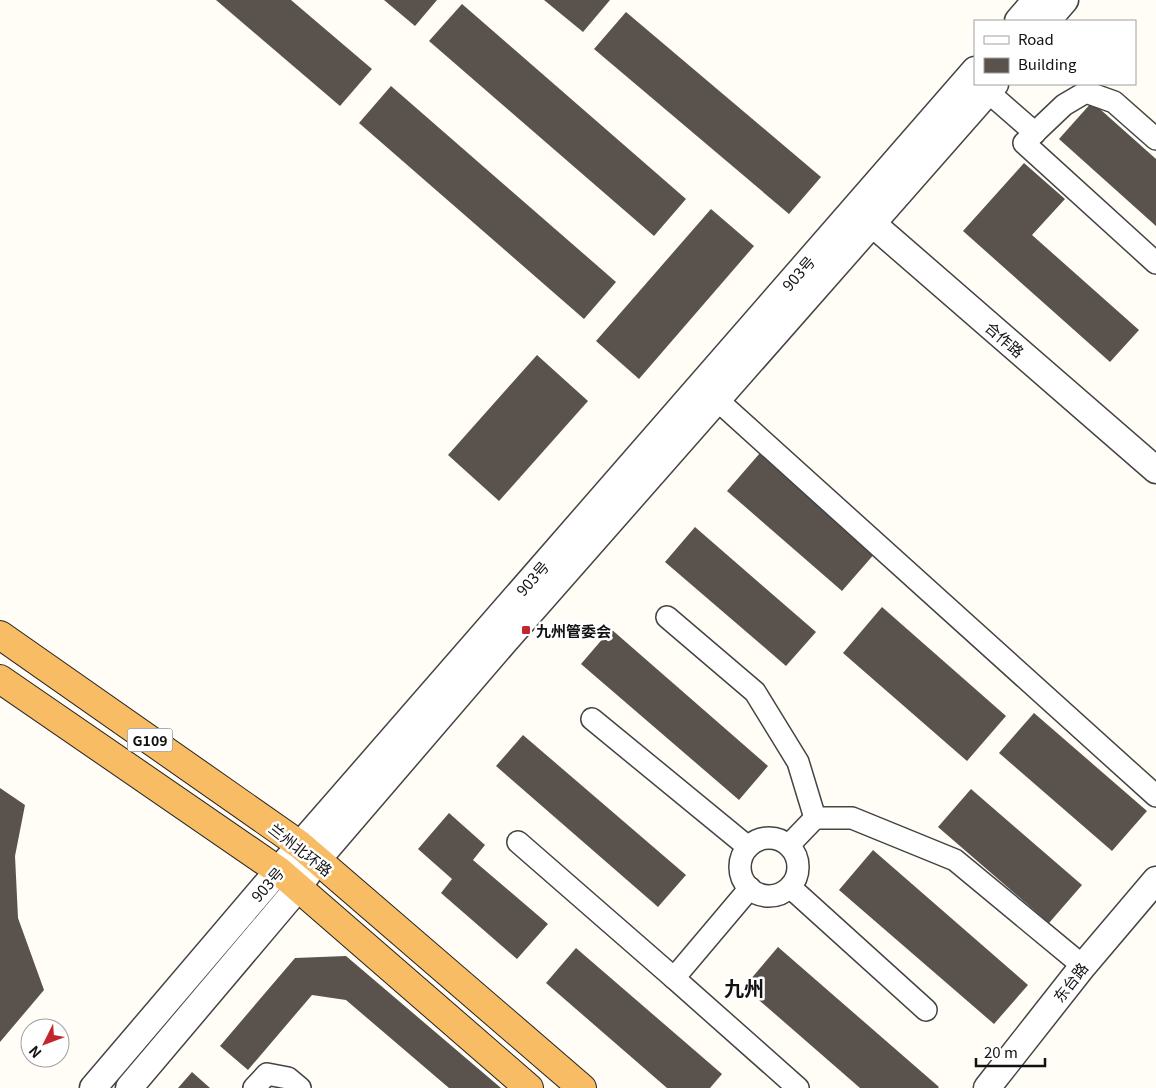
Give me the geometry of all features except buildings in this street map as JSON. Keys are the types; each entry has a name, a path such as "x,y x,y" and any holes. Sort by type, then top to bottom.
{"highway":[{"name":"兰州北环路","path":"0,635 308,852 582,1088"},
{"name":"兰州北环路","path":"0,679 288,880 529,1088"}],"street":[{"path":"1019,20 1036,0"},
{"path":"1048,20 1065,0"},
{"name":"903号","path":"93,1088 209,950 288,880 308,852 506,640 709,392 977,85"},
{"path":"984,85 1035,133"},
{"path":"1156,139 1114,102 1086,92 1064,105 1024,143 1156,263"},
{"name":"合作路","path":"863,215 1156,470"},
{"path":"709,392 1156,796"},
{"path":"667,617 755,692 798,762 815,818"},
{"path":"592,719 748,847"},
{"path":"789,846 815,818 852,818 955,860 1082,966"},
{"path":"768,838 779,840 789,846 796,855 798,866 796,877 790,886 782,893 770,896 759,894 750,888 743,878 740,867 742,856 748,847 757,840 768,838"},
{"path":"518,842 798,1088"},
{"path":"129,1088 288,880"},
{"name":"东台路","path":"987,1088 1082,966 1156,880"},
{"path":"790,886 926,1010"},
{"path":"674,978 750,888"},
{"path":"254,1088 267,1074 288,1078 300,1088"}],"place":[{"name":"九州管委会","path":"526,630"}],"district":[{"name":"九州","path":"744,987"}]}
